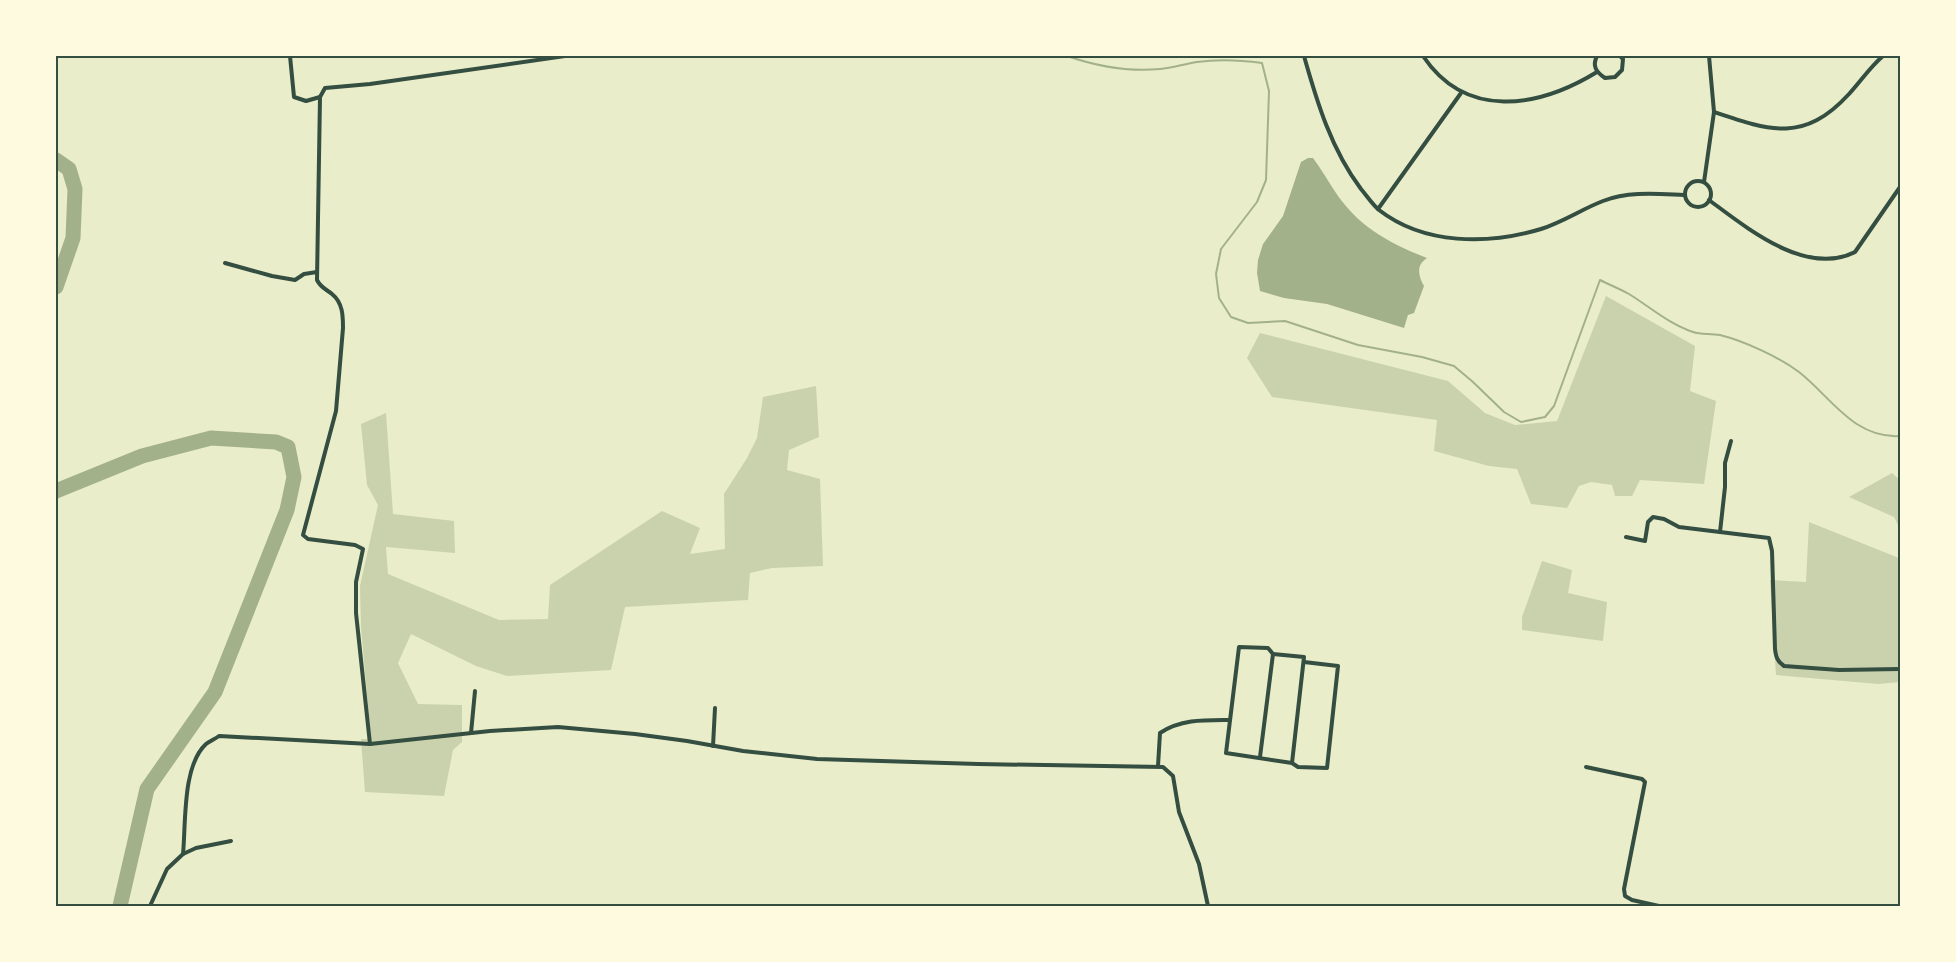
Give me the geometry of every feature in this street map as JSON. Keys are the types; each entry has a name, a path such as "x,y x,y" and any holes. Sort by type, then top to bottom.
{"street":[{"path":"290,56 294,97 306,101 320,97"},
{"path":"370,744 356,612 356,582 363,549 356,545 308,539 303,535 336,411 343,314 334,295 319,285 317,272 320,97 325,88 332,86 378,83 565,56"},
{"path":"1304,56 1333,142 1354,179 1378,209 1410,228 1452,239 1497,238 1541,229 1615,197 1646,194 1684,195"},
{"path":"1423,56 1440,77 1461,93 1490,101 1523,100 1547,96 1597,72"},
{"path":"1597,56 1594,63 1597,72 1605,78 1615,77 1622,70 1623,59 1620,56"},
{"path":"1684,195 1689,204 1696,207 1704,206 1709,200 1710,190 1704,182 1714,112 1709,56"},
{"path":"1714,112 1772,129 1801,127 1834,109 1883,56"},
{"path":"1378,209 1461,93"},
{"path":"1684,195 1690,184 1696,181 1704,182"},
{"path":"1709,200 1770,242 1804,256 1833,259 1855,252 1900,187"},
{"path":"225,263 295,280 304,274 317,272"},
{"path":"1720,532 1725,463 1731,441"},
{"path":"1626,537 1645,541 1648,522 1653,517 1664,519 1679,527 1765,536 1771,543 1776,657 1784,666 1839,670 1900,669"},
{"path":"1292,763 1304,657 1273,654 1268,648 1239,646 1229,720 1226,753 1292,763 1298,767 1327,768 1338,666 1304,662"},
{"path":"1260,758 1273,654"},
{"path":"471,733 475,691"},
{"path":"713,746 715,708"},
{"path":"1158,766 1160,733 1166,729 1197,719 1229,720"},
{"path":"183,854 189,785 195,762 206,744 219,736 370,744 471,733 558,727 656,737 743,751 817,759 1163,766 1173,776 1179,812 1199,864 1208,906"},
{"path":"1586,767 1642,779 1645,782 1624,889 1625,896 1632,900 1659,906"},
{"path":"150,906 167,869 183,854 196,848 231,841"}],"shaded area":[{"path":"1313,158 1353,214 1375,232 1427,258 1421,264 1419,271 1424,286 1414,313 1408,315 1404,328 1327,304 1284,298 1260,291 1257,273 1263,244 1283,216 1301,162"},
{"path":"1606,296 1695,346 1690,391 1716,401 1704,484 1640,480 1632,496 1615,496 1612,485 1591,482 1579,486 1567,508 1531,504 1517,469 1489,466 1434,451 1437,420 1272,397 1247,358 1260,333 1448,381 1485,413 1515,425 1557,421"},
{"path":"816,386 819,437 789,450 787,470 820,479 823,566 772,568 750,573 748,600 625,607 611,670 507,676 476,666 411,634 398,663 418,704 462,705 462,742 453,750 444,796 365,792 361,739 371,739 361,628 360,586 378,505 367,485 361,424 386,413 393,514 454,521 455,553 386,547 388,574 499,620 548,619 550,585 662,511 700,528 690,554 725,549 724,494 757,438 763,397"},
{"path":"1892,473 1900,480 1900,529 1894,517 1849,497"},
{"path":"1809,522 1899,558 1900,556 1900,682 1878,684 1776,675 1770,580 1806,582"},
{"path":"1542,561 1572,570 1568,593 1607,602 1603,641 1522,630 1522,617"}],"waterway":[{"path":"1067,56 1089,63 1136,70 1213,60 1262,63 1269,91 1266,180 1257,202 1221,249 1216,274 1219,298 1231,317 1248,323 1285,321 1358,345 1422,357 1454,366 1504,412 1521,422 1545,417 1554,406 1600,280 1629,294 1684,329 1696,333 1717,334 1772,355 1799,372 1856,424 1869,431 1900,436"},
{"path":"56,160 69,169 75,189 73,238 56,287"},
{"path":"56,491 142,456 211,438 276,442 288,447 294,477 287,510 215,692 147,789 120,906"}]}
